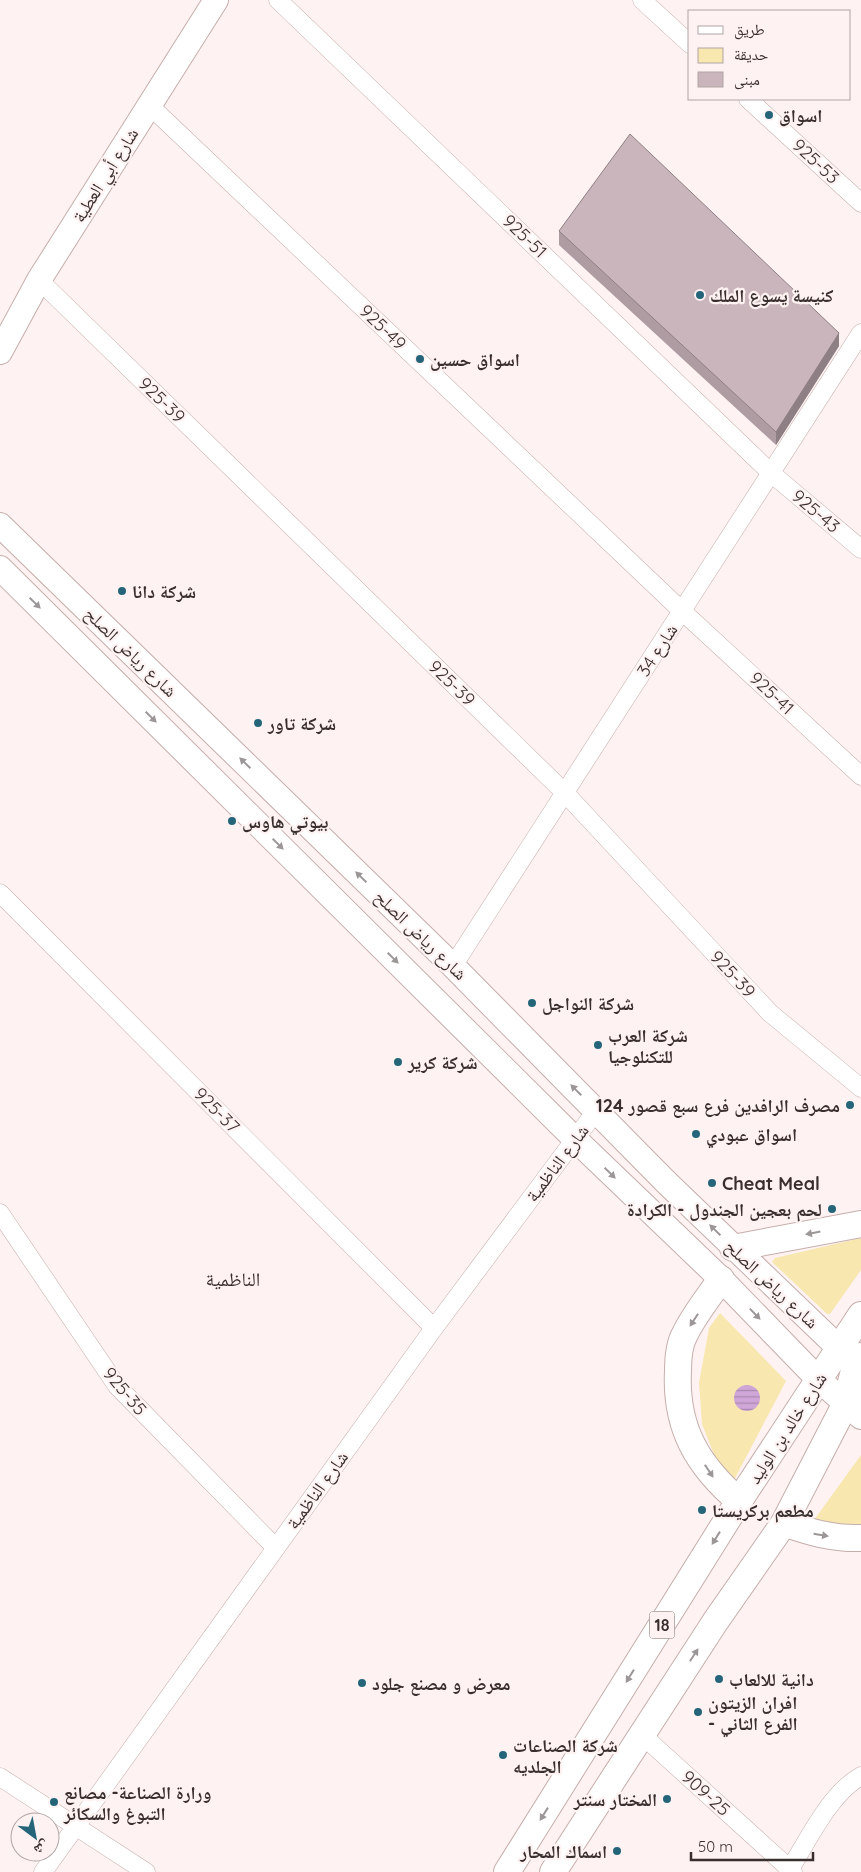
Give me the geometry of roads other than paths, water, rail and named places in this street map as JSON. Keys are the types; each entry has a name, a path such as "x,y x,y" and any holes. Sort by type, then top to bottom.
{"main road":[{"path":"733,1248 861,1224"},
{"path":"721,1279 684,1335 678,1361 677,1386 680,1411 692,1446 715,1481 739,1501"},
{"name":"شارع خالد بن الوليد","path":"507,1872 739,1501 844,1397 850,1352 861,1315"},
{"path":"850,1352 851,1389 819,1435 788,1496 784,1523 814,1534 846,1539 861,1538"},
{"name":"18","path":"553,1872 641,1734 784,1523"}],"street":[{"name":"شارع أبي العطية","path":"0,352 39,280 216,0"},
{"name":"925-51","path":"278,0 771,473"},
{"path":"642,0 688,42"},
{"name":"925-53","path":"749,100 861,203"},
{"name":"925-49","path":"149,105 682,611"},
{"name":"925-39","path":"39,280 565,793 770,1013 861,1088"},
{"name":"شارع 34","path":"454,966 861,333"},
{"name":"925-43","path":"771,473 861,549"},
{"name":"شارع رياض الصلح","path":"0,525 454,966 596,1112 733,1248 850,1352"},
{"name":"شارع رياض الصلح","path":"0,568 575,1139 844,1397"},
{"name":"925-41","path":"682,611 861,776"},
{"path":"110,676 110,668 114,660 130,652"},
{"name":"925-37","path":"0,893 434,1328"},
{"name":"شارع الناظمية","path":"43,1872 434,1328 596,1112"},
{"name":"925-35","path":"0,1213 117,1386 276,1548"},
{"name":"909-25","path":"641,1734 790,1871"},
{"path":"790,1871 837,1795 849,1783 861,1776"},
{"path":"0,1777 146,1872"}],"place":[{"name":"اسواق","path":"769,115"},
{"name":"كنيسة يسوع الملك","path":"700,295"},
{"name":"اسواق حسين","path":"420,359"},
{"name":"شركة دانا","path":"122,591"},
{"name":"شركة تاور","path":"258,723"},
{"name":"بيوتي هاوس","path":"232,821"},
{"name":"شركة النواجل","path":"532,1003"},
{"name":"شركة العرب للتكنلوجيا","path":"598,1045"},
{"name":"شركة كرير","path":"398,1062"},
{"name":"مصرف الرافدين فرع سبع قصور 124","path":"850,1105"},
{"name":"اسواق عبودي","path":"696,1134"},
{"name":"Cheat Meal","path":"712,1183"},
{"name":"لحم بعجين الجندول - الكرادة","path":"832,1209"},
{"name":"مطعم بركريستا","path":"702,1510"},
{"name":"دانية للالعاب","path":"719,1679"},
{"name":"معرض و مصنع جلود","path":"362,1683"},
{"name":"افران الزيتون - الفرع الثاني","path":"698,1712"},
{"name":"شركة الصناعات الجلديه","path":"503,1755"},
{"name":"المختار سنتر","path":"667,1799"},
{"name":"ورارة الصناعة- مصانع التبوغ والسكائر","path":"54,1802"},
{"name":"اسماك المحار","path":"617,1851"}],"district":[{"name":"الناظمية","path":"233,1279"}]}
